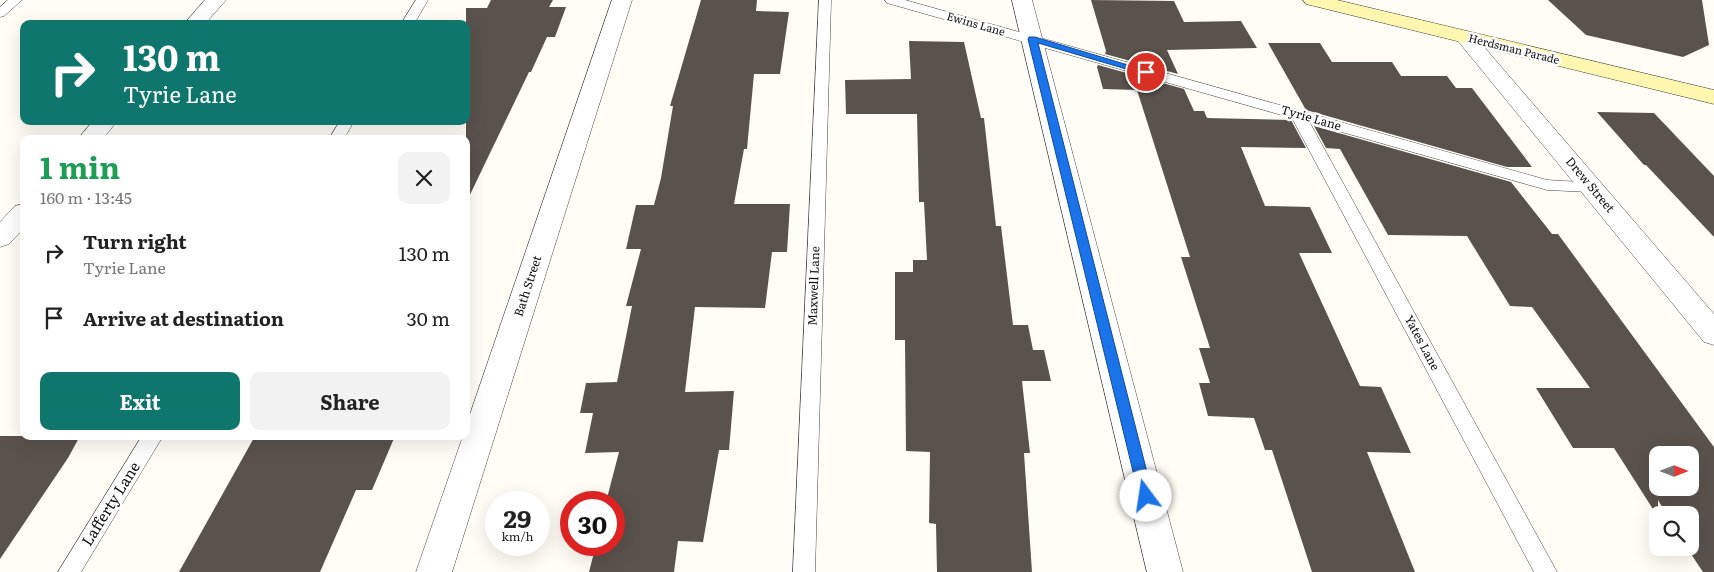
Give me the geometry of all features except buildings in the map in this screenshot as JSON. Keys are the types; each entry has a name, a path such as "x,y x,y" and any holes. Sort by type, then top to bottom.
{"main road":[{"name":"Herdsman Parade","path":"1313,0 1714,97"}],"street":[{"path":"198,20 216,0"},
{"name":"Bath Street","path":"434,572 622,0"},
{"path":"1022,0 1165,572"},
{"name":"Drew Street","path":"1465,37 1714,334"},
{"path":"94,135 102,125"},
{"path":"0,238 20,216"}],"lane":[{"path":"0,13 16,0"},
{"path":"410,20 422,0"},
{"name":"Maxwell Lane","path":"804,572 825,0"},
{"name":"Ewins Lane","path":"891,0 1032,39"},
{"name":"Tyrie Lane","path":"1032,39 1547,185 1591,186"},
{"name":"Yates Lane","path":"1298,115 1546,572"},
{"name":"Lafferty Lane","path":"69,572 151,440"}],"route":[{"path":"1146,72 1032,39 1146,496"}]}
